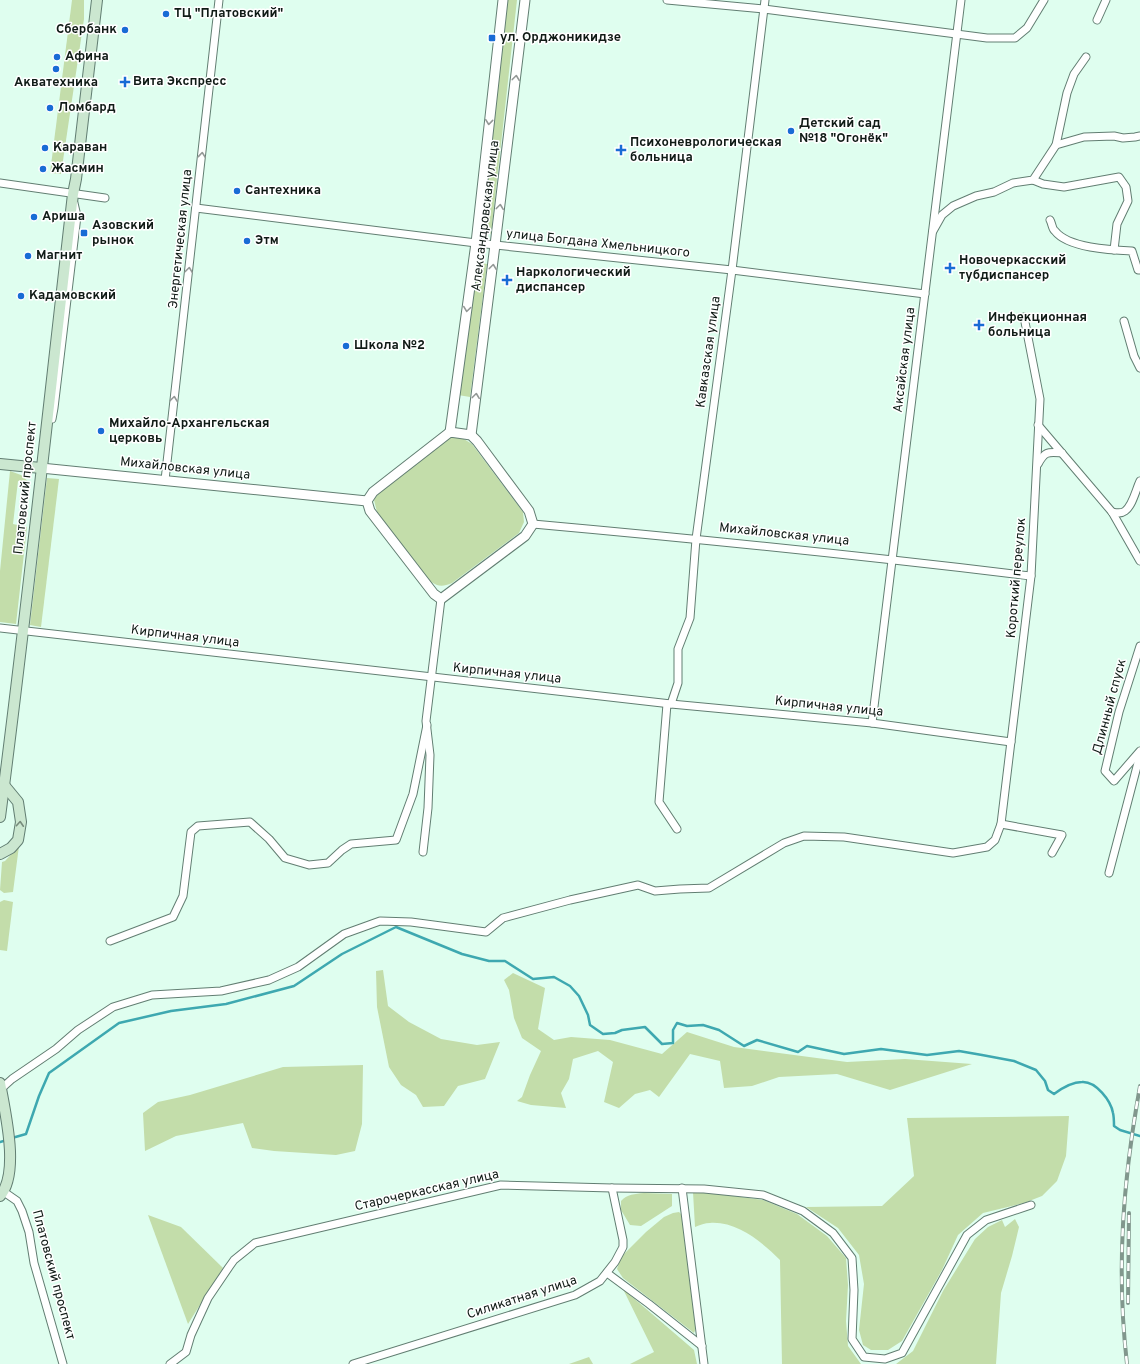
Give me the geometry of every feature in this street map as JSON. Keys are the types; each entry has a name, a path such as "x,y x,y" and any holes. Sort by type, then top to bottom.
{"main road":[{"name":"Платовский проспект","path":"73,194 71,176 91,0"},
{"name":"Платовский проспект","path":"0,817 24,631 41,468 97,0"},
{"name":"Михайловская улица","path":"0,464 41,468"},
{"path":"0,854 11,848 18,840 21,822 18,802 4,784"},
{"name":"Платовский проспект","path":"0,1086 4,1127 10,1152 10,1172 8,1185 2,1194"}],"street":[{"name":"Энергетическая улица","path":"165,480 219,0"},
{"name":"Александровская улица","path":"450,432 476,243 503,0"},
{"name":"Александровская улица","path":"471,435 525,0"},
{"path":"667,0 764,9 986,38 1016,38 1027,28 1044,0"},
{"name":"Кавказская улица","path":"677,829 659,802 669,704 678,683 678,649 690,618 696,539 732,270 765,0"},
{"name":"Аксайская улица","path":"872,723 961,0"},
{"path":"1097,20 1106,0"},
{"path":"1033,180 1056,145 1067,93 1074,74 1086,57"},
{"path":"1056,145 1084,137 1114,136 1123,138 1140,136"},
{"path":"932,235 942,215 953,206 976,196 994,192 1013,182 1033,180 1043,184 1064,187 1119,177 1126,187 1128,201 1117,224 1114,250"},
{"path":"0,183 105,198"},
{"name":"улица Богдана Хмельницкого","path":"196,208 476,243 732,270 925,294"},
{"path":"1050,220 1054,231 1069,242 1105,250 1132,251 1138,270 1140,270"},
{"name":"Короткий переулок","path":"0,1086 56,1049 78,1030 113,1007 152,995 221,992 269,980 298,967 344,934 380,921 411,922 486,932 503,918 629,886 638,885 655,891 709,888 784,844 804,836 844,837 953,853 987,847 995,840 1001,824 1031,576 1040,399 1024,317"},
{"path":"1124,321 1134,356 1140,368"},
{"path":"1038,425 1112,512 1140,561"},
{"path":"423,852 428,808 430,755 426,721 441,599 525,536 532,524 529,511 471,435 450,432 373,492 367,501 370,511 382,529 434,594 441,599"},
{"path":"1037,466 1042,456 1047,452 1062,453"},
{"name":"Михайловская улица","path":"41,468 367,501"},
{"path":"1112,512 1120,513 1126,511 1131,504 1140,481"},
{"name":"Михайловская улица","path":"532,524 892,559 1031,576"},
{"name":"Кирпичная улица","path":"0,628 669,704 872,723 1011,742"},
{"name":"Длинный спуск","path":"1140,646 1119,712 1105,771 1114,781 1140,752"},
{"path":"110,941 173,917 183,896 192,832 198,826 250,822 269,839 285,858 309,865 328,863 351,844 396,840 413,794 427,725"},
{"path":"1109,873 1140,755"},
{"path":"1001,824 1062,835 1052,854"},
{"name":"Старочеркасская улица","path":"170,1364 186,1352 191,1335 208,1298 234,1260 255,1243 501,1185 704,1189 763,1195 802,1211 833,1233 852,1258 854,1290 852,1339 864,1357 885,1359 902,1353 967,1235 986,1220 1031,1205"},
{"name":"Силикатная улица","path":"353,1364 575,1295 600,1281 615,1262 623,1247 623,1240 612,1188"},
{"path":"682,1188 704,1364"},
{"name":"Платовский проспект","path":"2,1194 18,1201 22,1211 29,1232 34,1263 63,1364"},
{"path":"607,1273 702,1346"}],"green space":[{"path":"72,0 84,0 84,19 61,174 50,173"},
{"path":"507,0 517,0 491,234 482,232"},
{"path":"477,262 487,264 470,397 458,395"},
{"path":"459,436 472,444 523,512 524,522 519,533 452,583 441,586 430,581 377,512 374,500 379,492 446,440"},
{"path":"10,471 21,475 31,484 18,481 13,524 27,527 16,624 0,622 0,571"},
{"path":"47,478 59,479 41,627 30,625"},
{"path":"19,846 13,892 4,893 0,890 2,862 5,861"},
{"path":"4,900 13,902 7,951 0,950 0,902"},
{"path":"383,970 388,1006 409,1022 441,1039 477,1045 500,1042 485,1079 458,1086 444,1106 423,1107 416,1095 401,1085 389,1067 377,1007 376,971"},
{"path":"513,973 545,988 538,1029 554,1040 571,1037 610,1040 662,1054 687,1032 734,1047 847,1062 905,1059 972,1064 890,1090 837,1074 779,1077 752,1086 724,1088 720,1061 690,1054 659,1097 650,1090 635,1094 619,1108 604,1102 613,1062 598,1051 573,1059 569,1079 561,1093 566,1108 531,1105 517,1101 522,1097 541,1051 522,1038 514,1018 509,990 504,980"},
{"path":"363,1065 362,1124 355,1151 336,1155 252,1148 243,1123 176,1136 145,1151 143,1113 158,1102 190,1095 283,1067"},
{"path":"1069,1116 1066,1156 1057,1181 1042,1196 1024,1203 983,1213 958,1235 942,1270 902,1341 888,1350 871,1350 863,1345 859,1330 864,1284 859,1255 838,1228 806,1207 882,1206 914,1176 907,1118"},
{"path":"693,1192 763,1200 797,1214 827,1236 846,1258 848,1285 846,1321 848,1346 861,1364 782,1364 780,1260 757,1240 730,1225 706,1223 695,1227"},
{"path":"634,1194 672,1194 672,1206 641,1226 630,1225 621,1210 621,1201"},
{"path":"679,1212 683,1216 696,1328 694,1333 623,1278 617,1269 621,1257 646,1232 664,1217"},
{"path":"148,1215 181,1227 223,1268 188,1324"},
{"path":"1015,1219 1019,1227 1001,1293 996,1364 896,1364 913,1351 943,1291 975,1239 988,1227 1002,1220 1005,1227"},
{"path":"623,1289 694,1350 697,1364 630,1364 654,1352"},
{"path":"589,1357 593,1364 569,1364"}],"waterway":[{"path":"12,1138 26,1134 39,1096 49,1073 119,1023 171,1011 226,1004 294,986 342,954 396,927 462,954 489,961 505,961 533,979 554,977 570,986 579,996 588,1015 590,1025 603,1034 645,1027 662,1044 673,1043 673,1030 677,1023 687,1026 703,1025 719,1030 744,1046 757,1040 798,1052 807,1046 844,1054 881,1049 927,1055 959,1051 1014,1061 1036,1070 1045,1081 1048,1090 1054,1094 1075,1083 1082,1082 1092,1085 1102,1093 1112,1108 1114,1126 1120,1130 1140,1136"},
{"path":"0,1142 7,1140"}],"railway":[{"path":"1127,1364 1122,1294 1123,1225 1129,1156 1140,1086"},
{"path":"1128,1303 1129,1213"}],"place":[{"name":"ТЦ \"Платовский\"","path":"166,14"},
{"name":"Сбербанк","path":"125,30"},
{"name":"ул. Орджоникидзе","path":"492,38"},
{"name":"Афина","path":"57,57"},
{"name":"Акватехника","path":"56,69"},
{"name":"Вита Экспресс","path":"125,82"},
{"name":"Ломбард","path":"50,108"},
{"name":"Детский сад №18 \"Огонёк\"","path":"791,131"},
{"name":"Караван","path":"45,148"},
{"name":"Психоневрологическая больница","path":"621,150"},
{"name":"Жасмин","path":"43,169"},
{"name":"Сантехника","path":"237,191"},
{"name":"Ариша","path":"34,217"},
{"name":"Азовский рынок","path":"84,233"},
{"name":"Этм","path":"247,241"},
{"name":"Магнит","path":"28,256"},
{"name":"Новочеркасский тубдиспансер","path":"950,268"},
{"name":"Наркологический диспансер","path":"507,280"},
{"name":"Кадамовский","path":"21,296"},
{"name":"Инфекционная больница","path":"979,325"},
{"name":"Школа №2","path":"346,346"},
{"name":"Михайло-Архангельская церковь","path":"101,431"}]}
